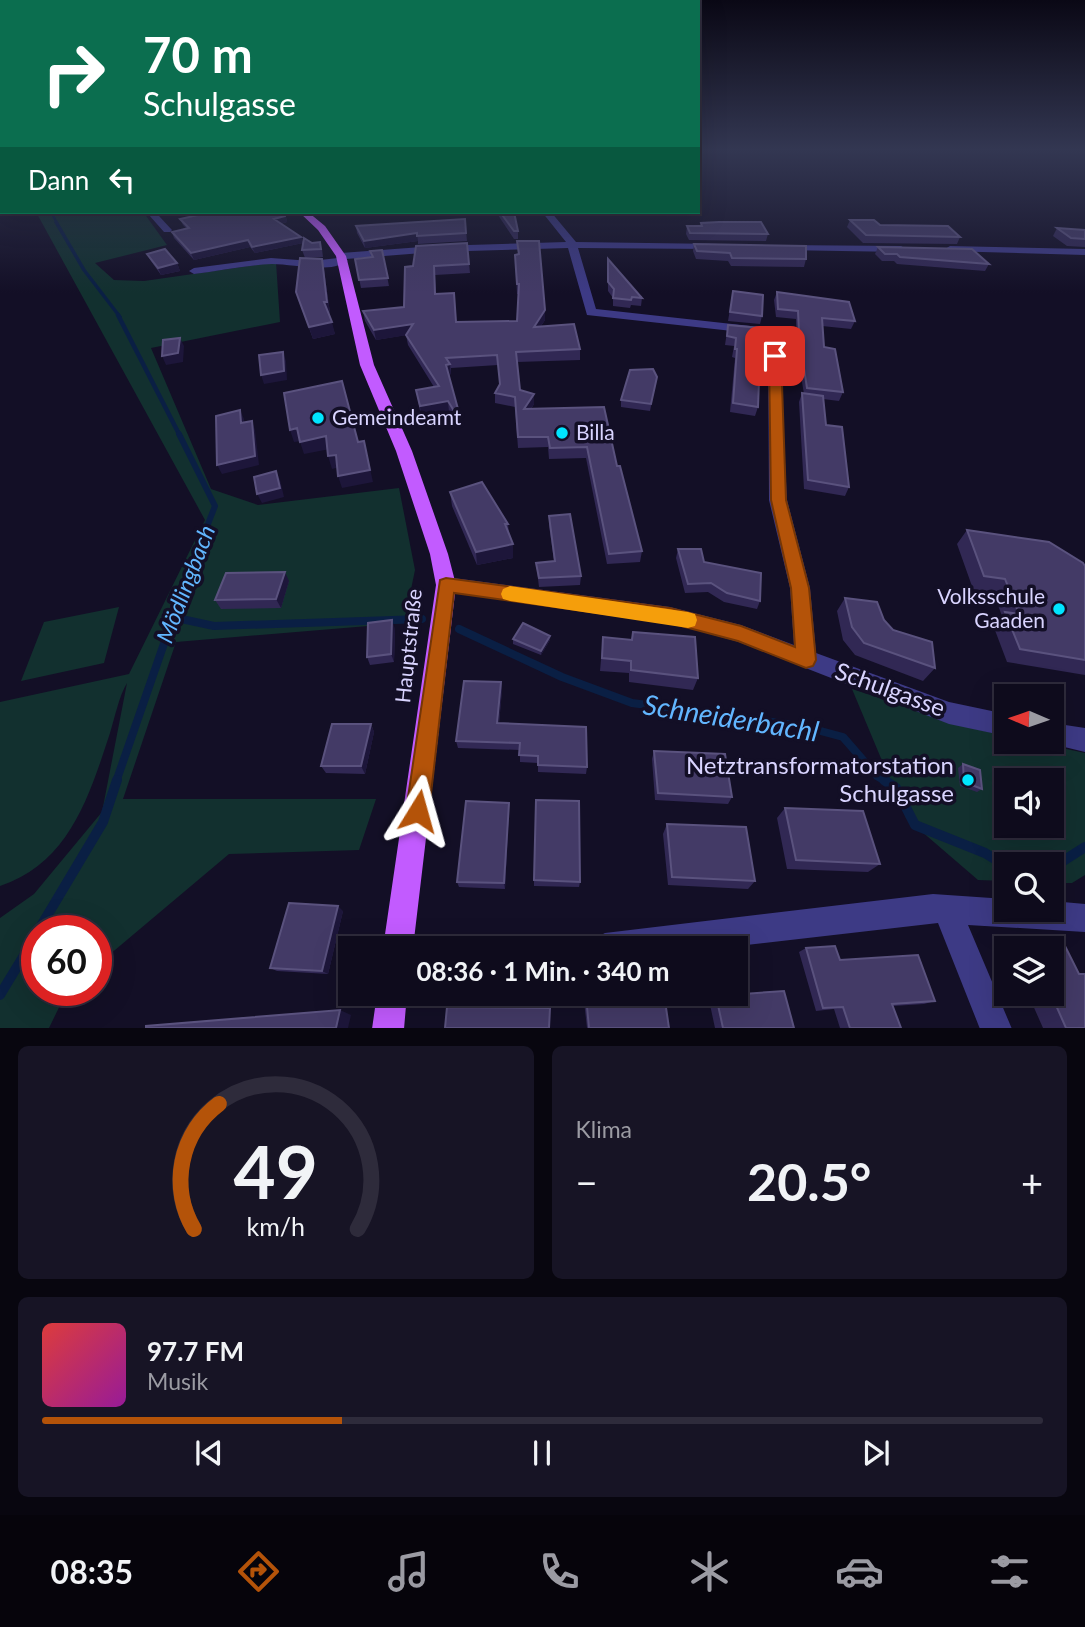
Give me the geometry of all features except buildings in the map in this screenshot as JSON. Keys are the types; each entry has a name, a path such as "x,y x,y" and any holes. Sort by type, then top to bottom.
{"main road":[{"name":"Hauptstraße","path":"306,214 323,228 342,259 367,365 404,451 439,554 446,585 437,673 400,936"},
{"path":"388,1028 391,1006"}],"street":[{"path":"156,214 167,230"},
{"path":"548,214 572,243 591,312 774,332 778,500 800,588 806,660"},
{"path":"194,271 271,261 311,264 411,248 572,243 724,246"},
{"path":"765,247 917,249"},
{"path":"944,249 1085,252"},
{"name":"Schulgasse","path":"446,585 670,615 741,634 949,713 994,722"},
{"path":"1064,736 1085,740"},
{"path":"703,936 933,908 1085,918"},
{"path":"948,911 996,1028"}],"green space":[{"path":"37,214 145,214 167,245 95,263 114,280 144,281 276,262 280,322 151,348 211,489 258,505 399,488 415,570 404,623 176,642 123,799 376,799 359,850 229,854 112,953 112,915 21,915 21,1006 60,1006 49,1028 0,1028 0,918 34,894 102,812 127,683 119,700 94,781 73,825 60,844 43,861 24,875 0,886 0,702 129,674 205,520"},
{"path":"119,607 104,663 21,681 44,622"},
{"path":"852,689 994,733 994,754 1064,754 1064,748 1085,753 1085,875 1072,883 1064,883 1064,852 994,852 994,881 978,880 906,818"}],"waterway":[{"name":"Mödlingbach","path":"52,214 57,223"},
{"name":"Mödlingbach","path":"56,222 84,270 120,317"},
{"name":"Mödlingbach","path":"118,315 180,436"},
{"name":"Mödlingbach","path":"180,436 215,506 183,588"},
{"name":"Mödlingbach","path":"173,617 184,586"},
{"name":"Mödlingbach","path":"116,782 173,617"},
{"name":"Schneiderbachl","path":"173,617 214,626 422,619"},
{"name":"Schneiderbachl","path":"459,629 562,677 632,703 802,726 843,737 877,776 887,782"},
{"name":"Mödlingbach","path":"48,915 103,822 117,780"},
{"name":"Schneiderbachl","path":"887,782 896,788 915,825 994,859"},
{"name":"Schneiderbachl","path":"1064,860 1085,847"},
{"name":"Mödlingbach","path":"0,995 21,960"}],"slow traffic":[{"path":"510,594 670,615 688,620"}],"place":[{"name":"Gemeindeamt","path":"318,418"},
{"name":"Billa","path":"562,433"},
{"name":"Volksschule Gaaden","path":"1059,609"},
{"name":"Netztransformatorstation Schulgasse","path":"968,780"}],"route":[{"path":"418,811 446,585 670,615 741,634 806,660 800,588 778,500 775,356"}]}
